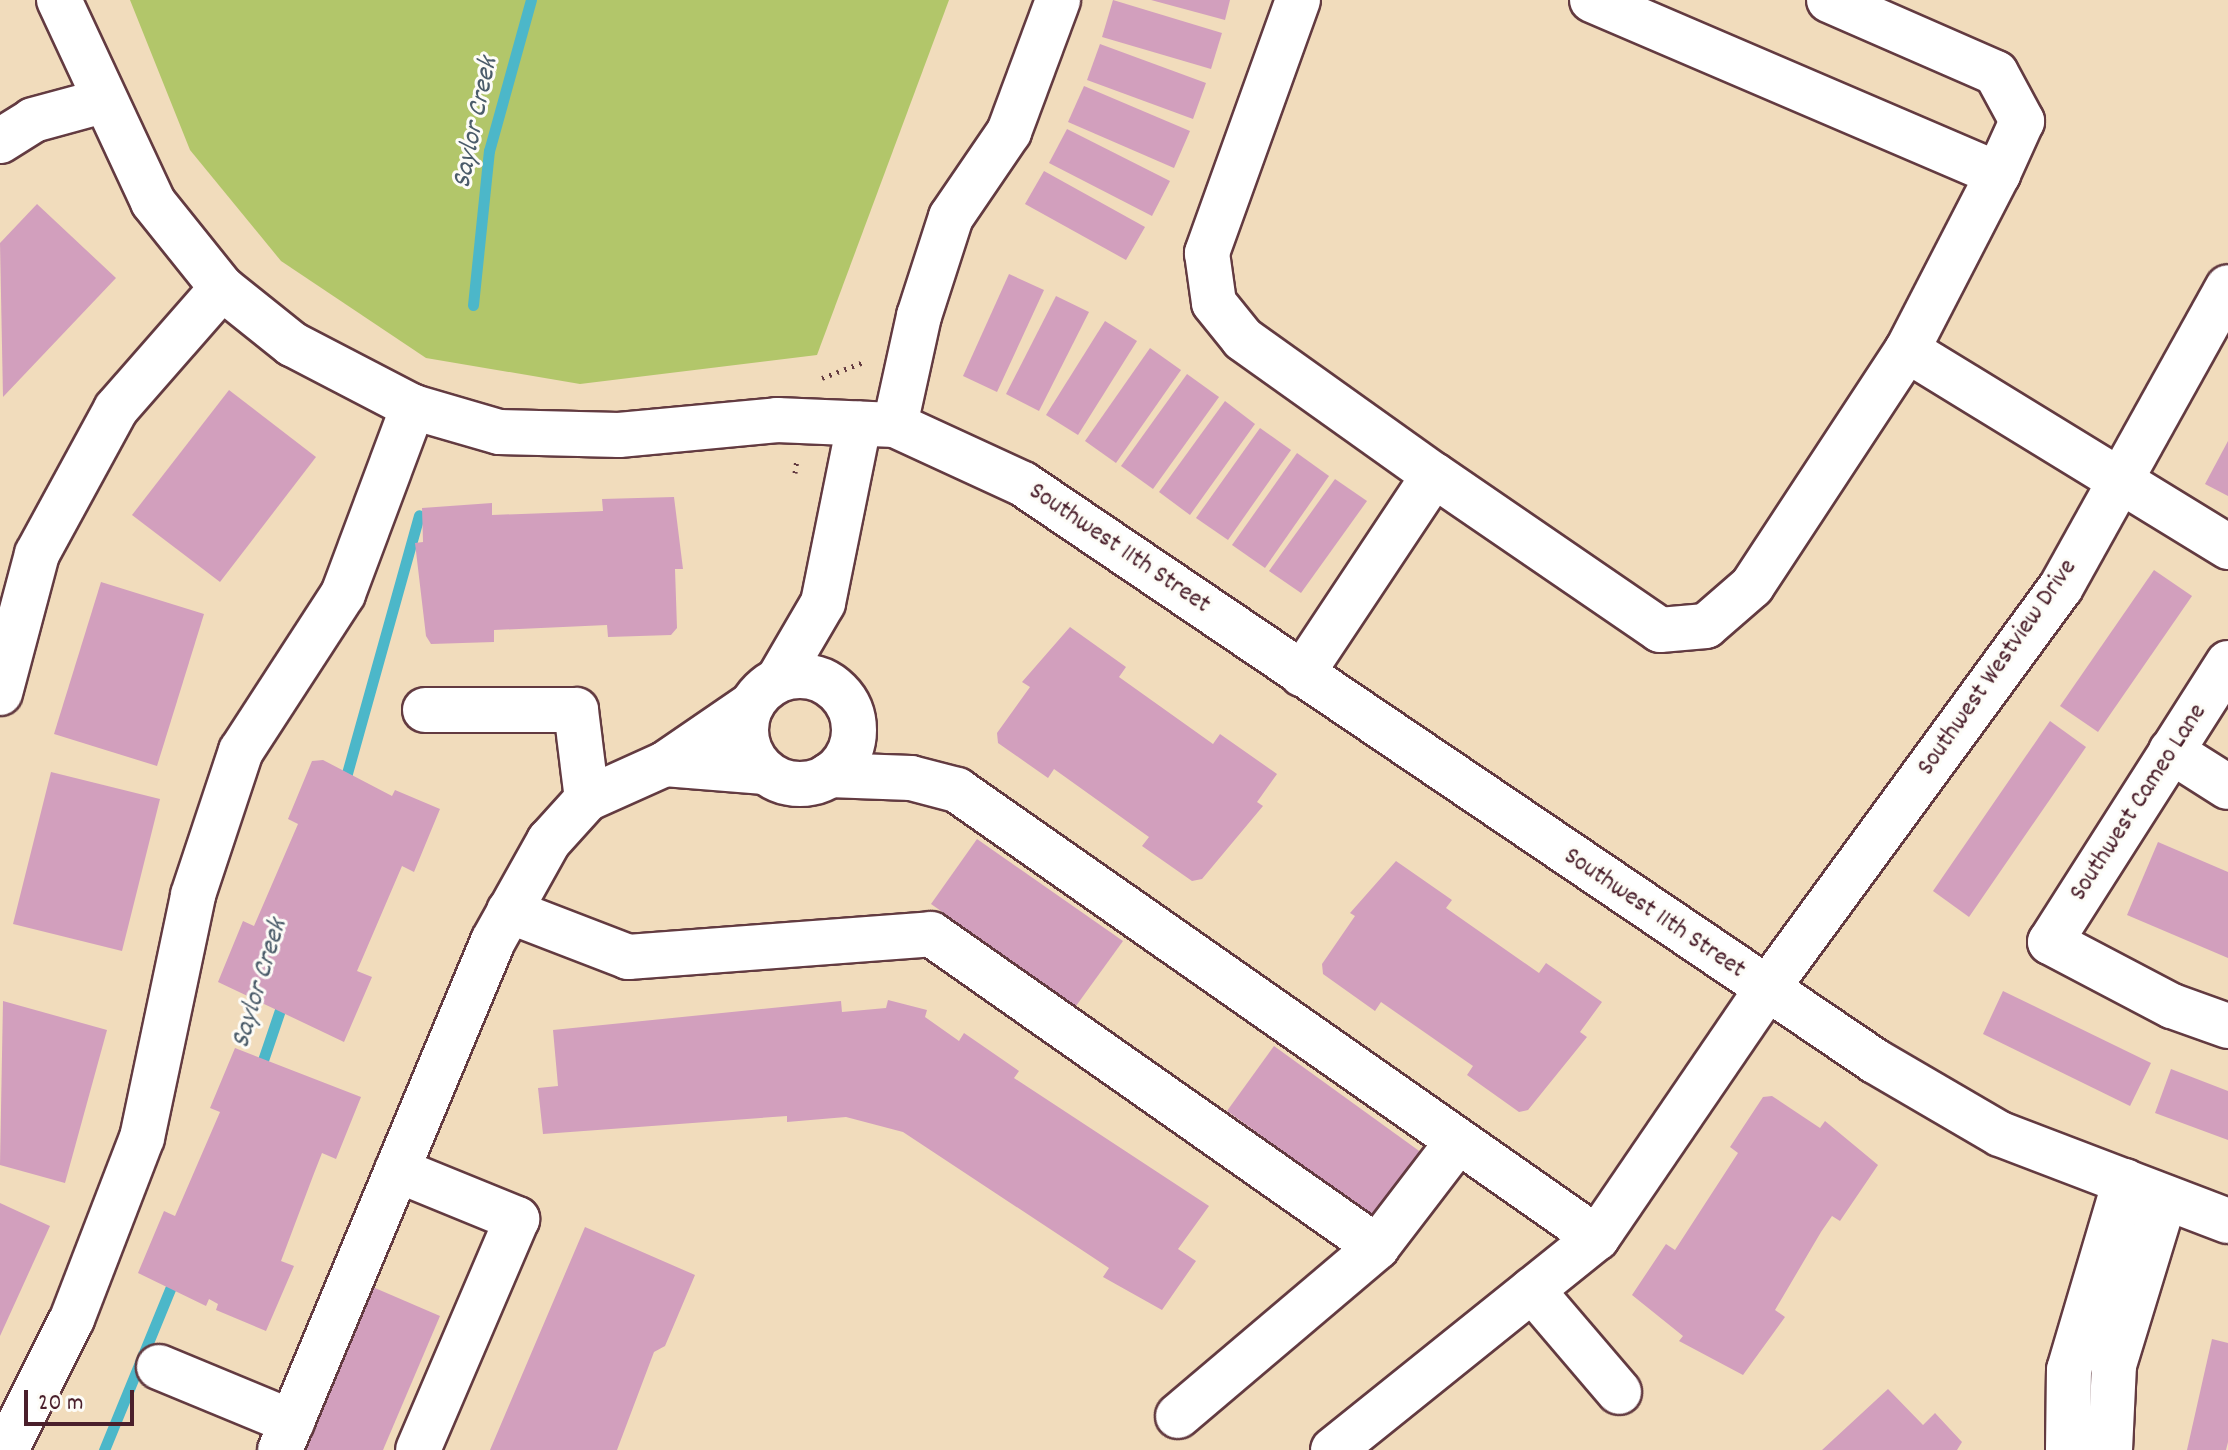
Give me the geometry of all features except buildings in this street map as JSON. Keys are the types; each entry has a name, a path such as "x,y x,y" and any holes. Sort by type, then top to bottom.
{"street":[{"name":"Southwest 11th Street","path":"59,0 103,101 153,202 222,288 292,344 413,407 499,432 619,435 777,420 877,424 1023,484 1766,990 2000,1134 2228,1221"},
{"path":"765,772 747,741 765,692 823,603 877,424 919,316 951,217 1009,132 1058,0"},
{"path":"1298,0 1207,253 1214,303 1243,339 1660,630 1706,626 1752,586 1907,350 2022,121 1996,73 1829,0"},
{"path":"1592,0 1998,174"},
{"path":"0,141 33,120 103,101"},
{"name":"Southwest Westview Drive","path":"1333,1450 1597,1238 1766,990 2061,587 2228,287"},
{"path":"0,693 37,554 116,409 222,288"},
{"path":"1907,350 2228,547"},
{"path":"6,1450 72,1319 142,1138 193,895 241,751 343,594 413,407"},
{"path":"1302,674 1434,475"},
{"path":"823,603 848,708 850,749 829,775"},
{"name":"Southwest Cameo Lane","path":"2228,663 2050,942 2172,1006 2228,1026"},
{"path":"159,1367 286,1436 509,911 549,841 587,799 665,764 765,692 815,678 848,708 911,778"},
{"path":"425,710 576,710 587,799"},
{"path":"2171,751 2228,787"},
{"path":"665,764 765,772 797,784 829,775 911,778 957,790 1597,1238"},
{"path":"509,911 628,957 931,934 1377,1247"},
{"path":"1178,1416 1377,1247 1458,1141"},
{"path":"397,1170 517,1219 418,1450"},
{"path":"2068,1450 2069,1370 2125,1181"},
{"path":"2110,1450 2114,1365 2165,1198"},
{"path":"1532,1290 1619,1392"}],"green space":[{"path":"130,0 949,0 817,355 580,384 426,358 281,261 190,150"}],"waterway":[{"name":"Saylor Creek","path":"473,305 489,151 531,0"},
{"name":"Saylor Creek","path":"344,784 419,515"},
{"name":"Saylor Creek","path":"259,1072 284,998"},
{"name":"Saylor Creek","path":"104,1450 175,1277"}]}
